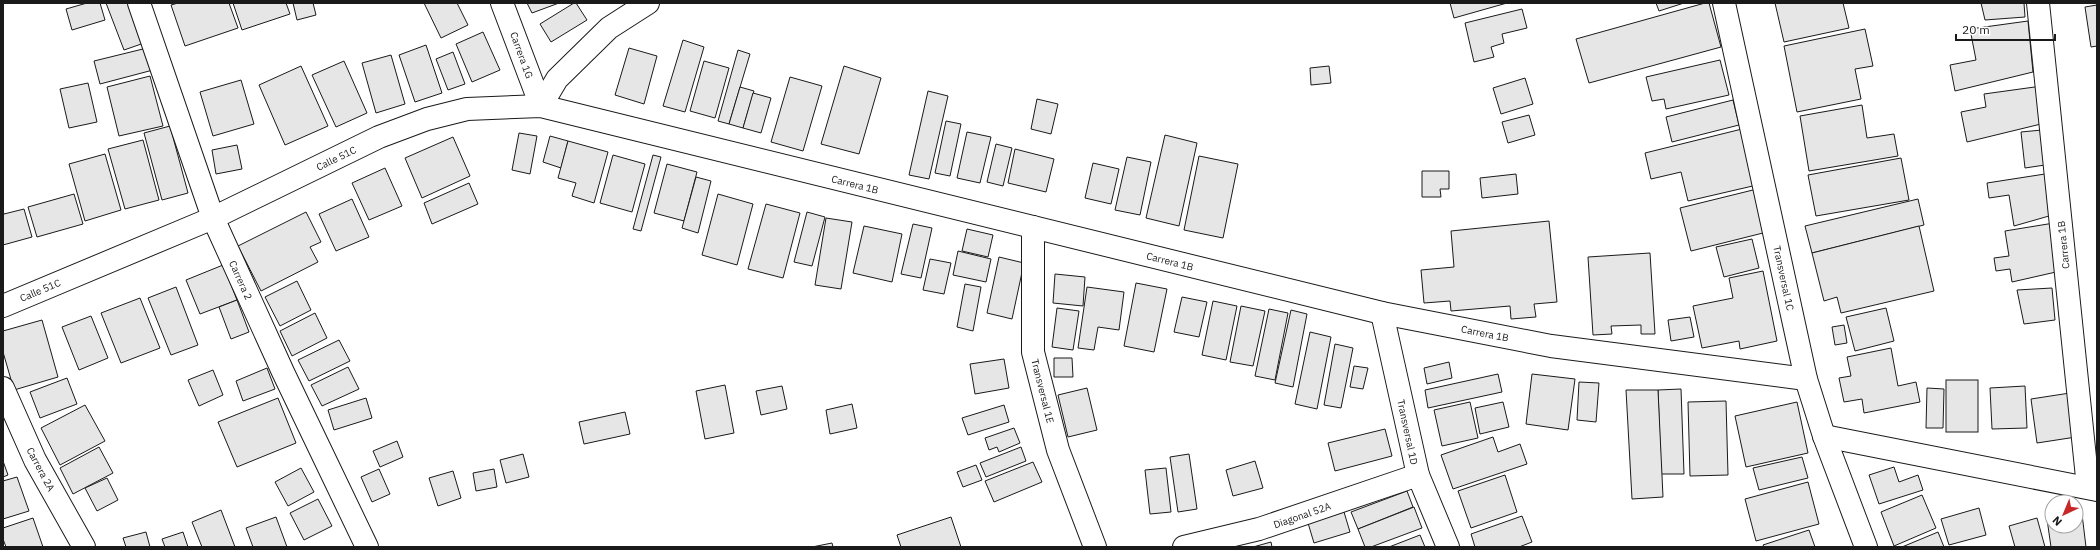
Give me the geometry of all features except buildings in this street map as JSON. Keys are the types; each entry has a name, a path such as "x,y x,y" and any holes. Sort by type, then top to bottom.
{"street":[{"name":"Carrera 2","path":"139,3 213,218 283,372 367,547"},
{"name":"Carrera 1G","path":"502,3 541,106"},
{"path":"541,106 557,79 609,28 648,3"},
{"name":"Transversal 1C","path":"1724,3 1806,380 1824,436 1866,547"},
{"name":"Carrera 1B","path":"1824,436 2093,489 2038,3"},
{"name":"Calle 51C","path":"3,306 213,218 379,137 427,119 467,109 541,106"},
{"name":"Carrera 1B","path":"541,106 1382,313 1551,346 1806,380"},
{"name":"Transversal 1E","path":"1033,228 1033,352 1058,450 1095,547"},
{"name":"Transversal 1D","path":"1382,313 1418,475 1448,547"},
{"name":"Carrera 2A","path":"3,388 36,460 84,547"},
{"name":"Diagonal 52A","path":"1184,547 1259,529 1418,475"}]}
